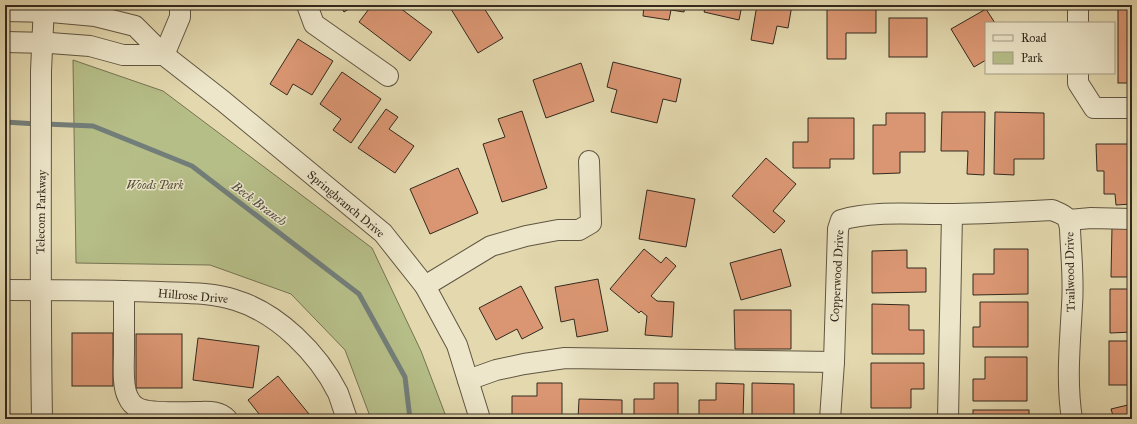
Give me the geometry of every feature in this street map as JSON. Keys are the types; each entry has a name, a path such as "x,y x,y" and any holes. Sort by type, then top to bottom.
{"street":[{"path":"5,42 90,46 123,55 164,55 180,17 180,5"},
{"path":"307,5 314,24 388,76"},
{"path":"1078,5 1078,22"},
{"name":"Springbranch Drive","path":"5,11 44,9 95,16 135,26 164,55 223,101 383,233 425,286 457,345 480,419"},
{"name":"Telecom Parkway","path":"42,419 40,290 42,205 41,69 44,9"},
{"path":"112,52 119,22"},
{"path":"1078,74 1078,83 1094,108 1132,108"},
{"path":"425,286 491,246 526,236 558,230 579,230 591,223 588,161"},
{"name":"Trailwood Drive","path":"952,214 1052,210 1064,215 1068,220 1070,228 1072,304 1069,348 1069,400 1072,419"},
{"path":"948,419 952,214"},
{"name":"Copperwood Drive","path":"830,419 834,362 838,229 841,220 875,215 952,214"},
{"path":"1068,220 1091,218 1132,219"},
{"name":"Hillrose Drive","path":"5,290 124,291 208,295 235,300 261,311 284,327 305,346 323,368 338,394 347,419"},
{"path":"124,291 125,389 127,397 131,403 139,409 146,410 221,413 227,419"},
{"path":"468,380 496,370 517,365 565,358 834,362"}],"green space":[{"name":"Woods Park","path":"73,60 163,91 372,248 421,351 447,419 371,419 345,350 291,294 210,265 76,263"}],"building":[{"path":"340,5 355,5 344,12"},
{"path":"372,5 396,5 432,32 410,61 359,22"},
{"path":"456,5 482,5 503,38 478,53 451,9"},
{"path":"644,5 685,5 684,12 671,10 669,20 643,16"},
{"path":"706,5 742,5 739,20 704,12"},
{"path":"757,5 792,5 788,28 777,26 773,44 751,40"},
{"path":"827,5 876,5 876,33 846,33 846,59 827,59"},
{"path":"1118,5 1132,5 1132,83 1118,83"},
{"path":"986,9 994,22 985,22 985,61 974,67 951,29"},
{"path":"889,18 927,18 927,57 889,57"},
{"path":"298,39 333,61 312,95 293,84 287,95 270,84"},
{"path":"613,62 681,79 676,102 663,99 657,123 611,112 617,90 607,87"},
{"path":"581,63 594,101 546,118 533,80"},
{"path":"342,72 381,99 351,143 333,130 341,119 320,104"},
{"path":"386,109 398,117 389,129 414,146 395,173 358,148"},
{"path":"522,111 547,188 502,202 483,144 505,137 498,119"},
{"path":"942,112 985,112 984,175 967,174 968,151 941,151"},
{"path":"995,112 1044,113 1044,159 1014,159 1014,175 994,174"},
{"path":"886,113 925,113 925,152 900,152 900,173 873,174 873,125 886,125"},
{"path":"808,118 854,118 854,159 830,159 830,168 793,168 793,142 808,142"},
{"path":"1096,144 1132,144 1132,204 1116,205 1115,194 1104,194 1104,171 1097,171"},
{"path":"766,158 796,184 773,211 785,221 774,233 732,196"},
{"path":"458,168 478,213 430,234 410,189"},
{"path":"647,190 695,199 686,247 639,239"},
{"path":"1112,227 1132,227 1132,277 1111,277"},
{"path":"644,249 661,263 666,257 676,266 651,296 657,301 674,302 672,337 645,335 647,316 641,311 639,313 610,289"},
{"path":"781,249 791,286 741,300 730,263"},
{"path":"994,249 1028,249 1028,294 973,295 973,274 994,274"},
{"path":"907,250 907,268 926,268 926,292 872,293 872,251"},
{"path":"598,279 608,331 577,337 574,319 561,322 555,287"},
{"path":"521,286 543,328 522,339 517,329 496,340 479,308"},
{"path":"1110,289 1132,289 1132,332 1110,333"},
{"path":"980,302 1028,302 1028,347 973,347 973,327 980,327"},
{"path":"872,304 909,305 909,330 924,330 924,354 872,354"},
{"path":"734,310 791,310 791,349 735,349"},
{"path":"72,333 113,333 113,386 72,386"},
{"path":"136,334 182,334 182,388 136,388"},
{"path":"198,338 259,346 253,388 193,380"},
{"path":"1109,341 1132,341 1132,385 1109,385"},
{"path":"985,357 1027,357 1027,401 973,401 973,379 985,379"},
{"path":"871,363 924,363 924,389 911,389 911,408 871,408"},
{"path":"278,376 313,419 263,419 248,400"},
{"path":"537,383 562,383 562,419 512,419 512,396 537,396"},
{"path":"654,383 678,383 678,419 634,419 634,399 654,399"},
{"path":"716,383 744,384 743,419 699,419 699,400 716,400"},
{"path":"752,383 794,384 794,419 752,419"},
{"path":"579,399 622,400 622,419 578,419"},
{"path":"1132,404 1132,419 1114,419 1111,409"},
{"path":"973,410 1029,410 1029,419 973,419"}],"waterway":[{"name":"Beck Branch","path":"5,122 37,124"},
{"name":"Beck Branch","path":"45,124 93,126 192,166 359,294 405,377 410,419"}]}
